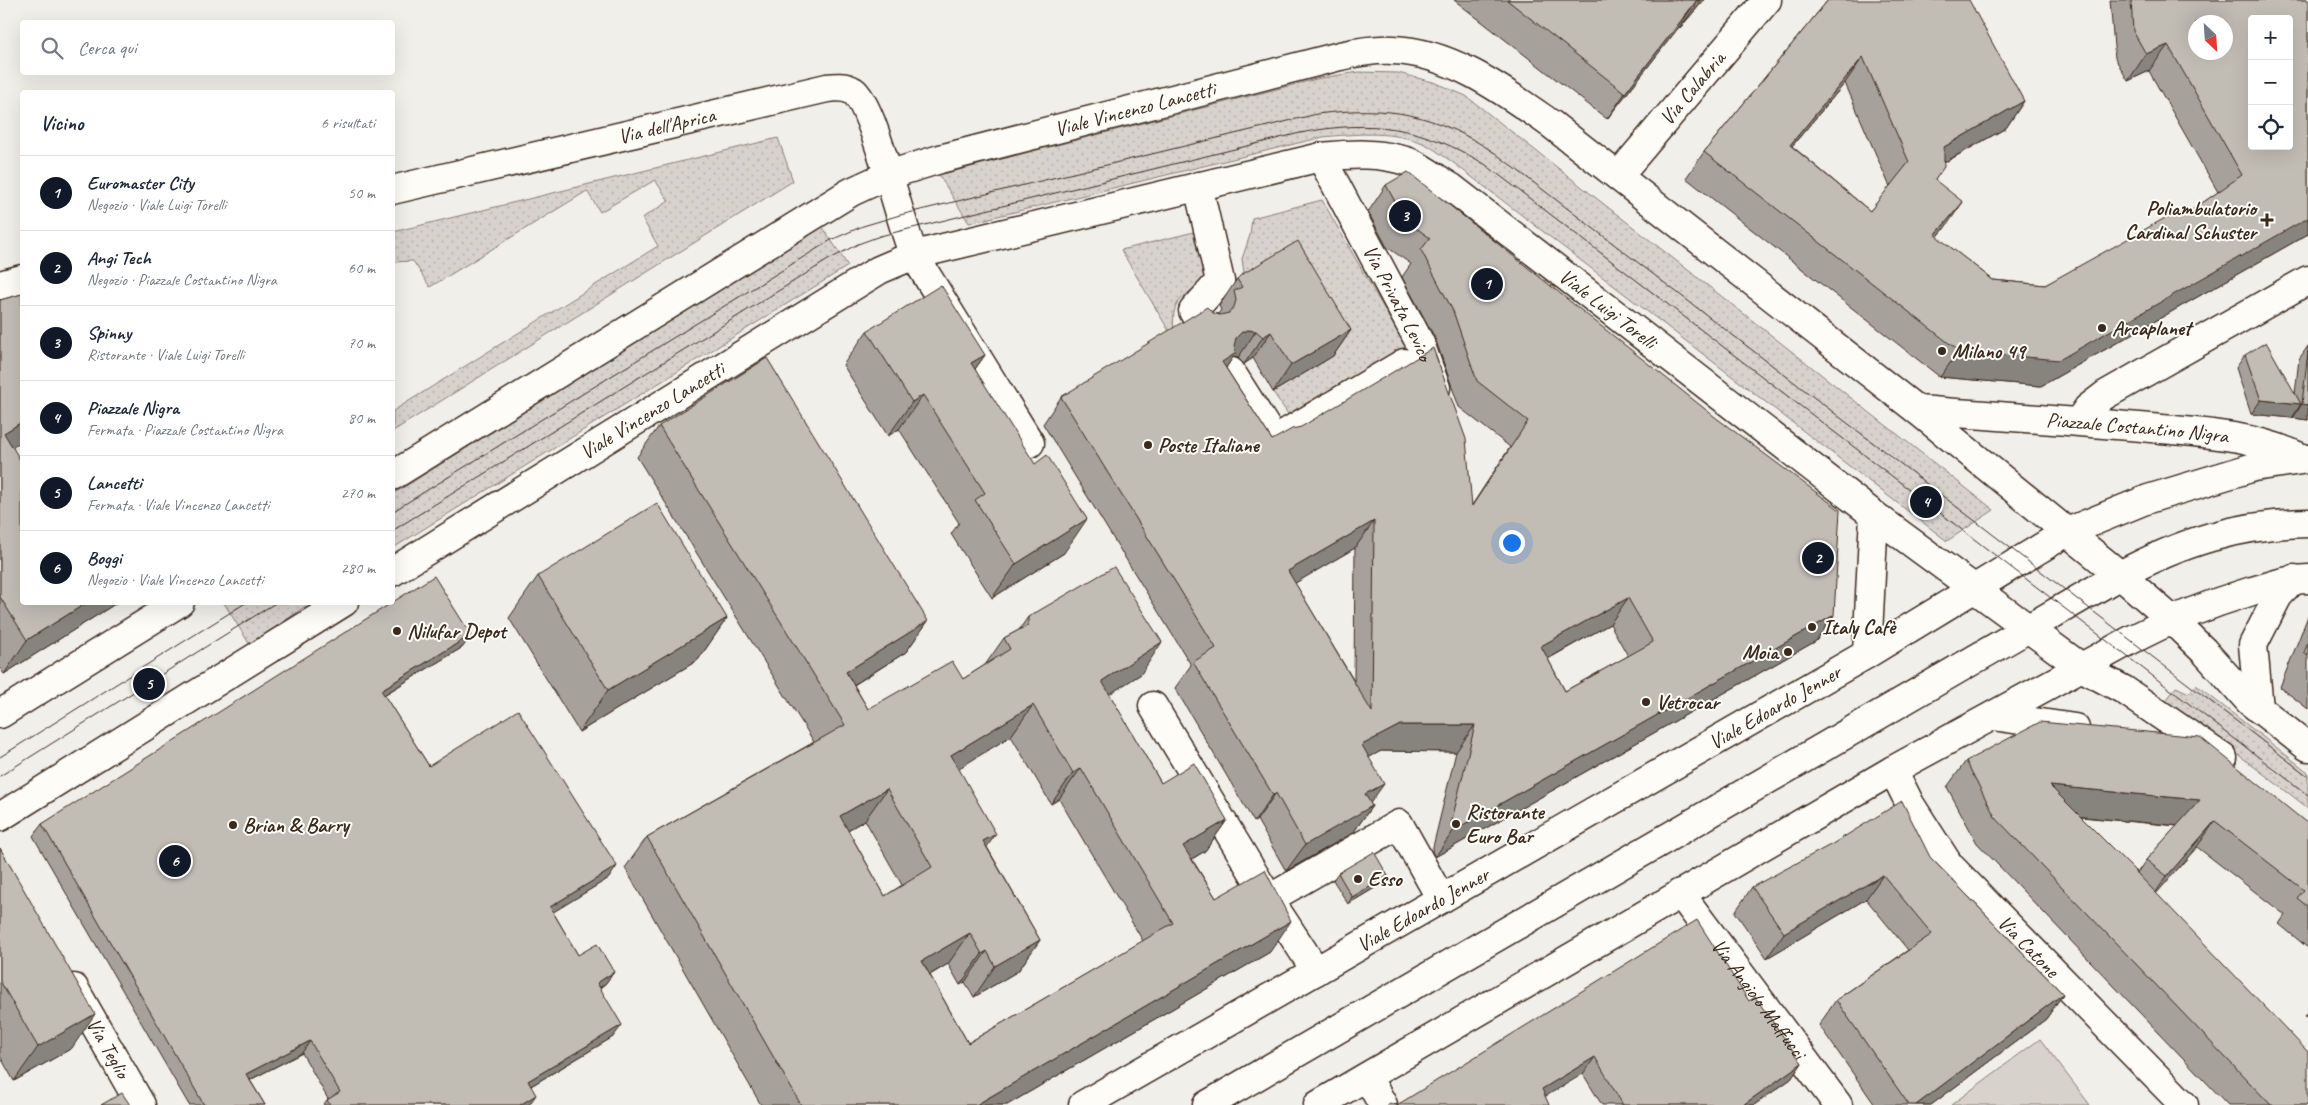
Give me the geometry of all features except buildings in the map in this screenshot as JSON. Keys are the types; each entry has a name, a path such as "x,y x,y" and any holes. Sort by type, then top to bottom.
{"main road":[{"name":"Via Calabria","path":"1618,176 1767,0"},
{"name":"Viale Vincenzo Lancetti","path":"395,474 851,192 888,175 940,159 1331,58 1383,49 1406,51 1433,57 1476,76 1506,93 1551,124 1618,176"},
{"name":"Via dell'Aprica","path":"395,189 826,88 843,87 854,91 864,105 888,175"},
{"name":"Viale Luigi Torelli","path":"1321,157 1357,154 1390,157 1417,166 1452,188 1874,515"},
{"name":"Viale Vincenzo Lancetti","path":"395,570 879,270 914,255 1321,157"},
{"name":"Via Privata Levico","path":"1321,157 1420,344 1443,409"},
{"path":"888,175 905,235 914,255 1030,443"},
{"path":"1618,176 1917,410 2120,575 2171,619 2259,709 2308,747"},
{"path":"1198,186 1220,281 1193,311 1202,326"},
{"path":"0,285 20,280"},
{"path":"2079,421 2088,408 2105,395 2308,280"},
{"path":"1231,372 1274,440 1404,363"},
{"name":"Piazzale Costantino Nigra","path":"1917,410 2079,421 2238,437 2280,449 2305,459"},
{"name":"Piazzale Costantino Nigra","path":"1867,654 1975,590 2067,532 2148,499 2254,467 2305,459"},
{"path":"1874,515 2081,667 2124,690 2241,772"},
{"path":"1867,654 1874,515"},
{"path":"1207,1105 2120,575 2160,554 2193,541 2235,530 2303,523"},
{"path":"1318,1105 1893,770 2081,667 2171,619 2212,603 2301,579"},
{"path":"2259,709 2254,645 2278,596 2301,579"},
{"path":"0,714 175,605"},
{"path":"0,818 339,605"},
{"name":"Viale Edoardo Jenner","path":"1083,1105 1867,654"},
{"path":"1153,706 1269,899 1316,971"},
{"path":"1993,716 2072,728 2099,730"},
{"path":"2144,734 2205,745"},
{"name":"Via Catone","path":"1893,770 1910,804 1950,865 2184,1105"},
{"path":"1269,899 1399,824 1441,898"},
{"name":"Via Angiolo Maffucci","path":"1680,894 1838,1105"},
{"name":"Via Teglio","path":"63,971 142,1105"},
{"path":"1367,1077 1383,1105"}],"shaded area":[{"path":"1359,72 1398,73 1433,82 1466,96 1994,510 1947,541 1451,161 1421,142 1382,135 1358,134 1323,137 969,223 939,175 1320,78"},
{"path":"778,138 793,181 395,430 395,410 658,246 642,218 669,201 655,180 600,212 587,191 430,287 413,261 395,262 395,232"},
{"path":"1322,200 1406,347 1288,414 1273,392 1332,356 1246,287 1242,259 1250,235 1252,218"},
{"path":"822,226 848,266 395,547 395,493"},
{"path":"1194,232 1209,280 1182,297 1178,303 1174,318 1175,341 1121,250"},
{"path":"225,605 307,605 250,645"},
{"path":"2196,685 2308,772 2308,808 2227,746 2165,702 2176,687 2189,693"},
{"path":"2040,1039 2090,1105 1951,1105"}],"tram line":[{"path":"395,510 831,240 863,226 900,215 1317,114 1343,111 1389,112 1410,115 1452,129 1473,139 1495,153 2308,776"},
{"path":"395,529 828,260 858,244 880,236 1300,133 1351,127 1396,129 1440,142 1486,165 2308,795"},
{"path":"0,757 242,605"},
{"path":"0,776 272,605"}],"place":[{"name":"Spinny","path":"1405,216"},
{"name":"Poliambulatorio Cardinal Schuster","path":"2267,220"},
{"name":"Euromaster City","path":"1487,284"},
{"name":"Arcaplanet","path":"2102,328"},
{"name":"Milano 49","path":"1942,351"},
{"name":"Poste Italiane","path":"1148,445"},
{"name":"Piazzale Nigra","path":"1926,502"},
{"name":"Angi Tech","path":"1818,558"},
{"name":"Italy Cafè","path":"1812,627"},
{"name":"Nilufar Depot","path":"397,631"},
{"name":"Moia","path":"1788,652"},
{"name":"Lancetti","path":"149,684"},
{"name":"Vetrocar","path":"1646,702"},
{"name":"Ristorante Euro Bar","path":"1456,824"},
{"name":"Brian & Barry","path":"233,825"},
{"name":"Boggi","path":"175,861"},
{"name":"Esso","path":"1358,879"}]}
